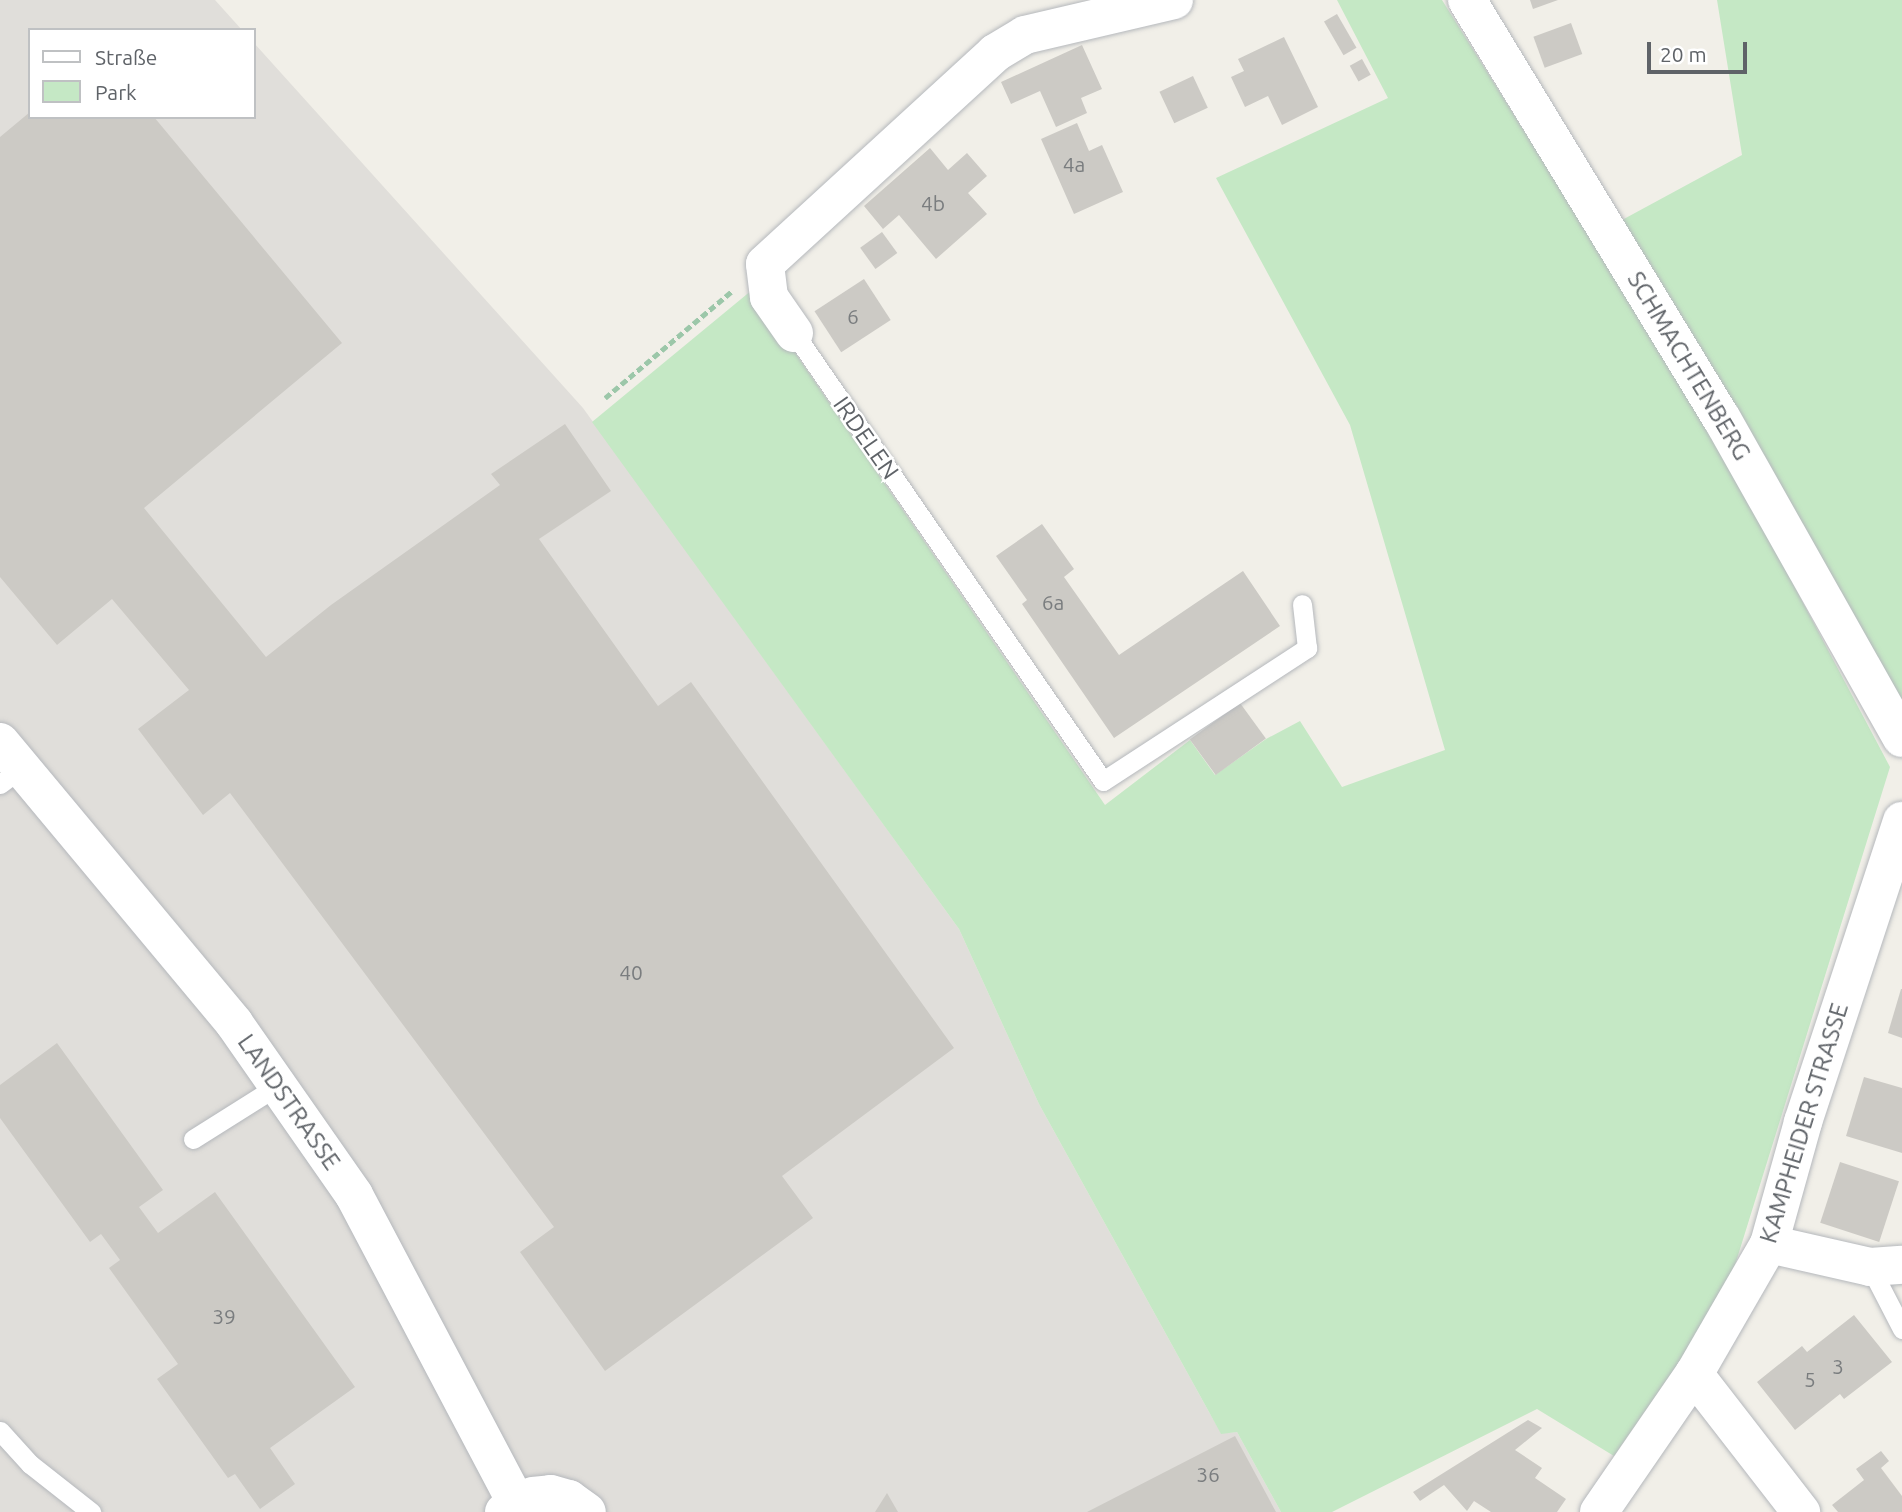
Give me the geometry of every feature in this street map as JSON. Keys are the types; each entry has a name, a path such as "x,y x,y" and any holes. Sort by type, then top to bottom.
{"street":[{"path":"765,264 995,53 1025,35 1174,0"},
{"name":"SCHMACHTENBERG","path":"1467,0 1722,419 1902,738"},
{"name":"IRDELEN","path":"765,264 769,297 794,333"},
{"name":"LANDSTRASSE","path":"7,765 234,1023 354,1195 510,1507"},
{"name":"KAMPHEIDER STRASSE","path":"1599,1512 1694,1374 1769,1244 1803,1122 1902,821"},
{"path":"1769,1244 1886,1266"},
{"path":"1694,1374 1801,1512"},
{"path":"510,1507 533,1496 551,1494 569,1499 587,1512"}],"lane":[{"name":"IRDELEN","path":"794,333 1103,780 1307,648 1302,604"},
{"path":"193,1139 277,1086"},
{"path":"1886,1266 1902,1329"},
{"path":"0,1431 30,1464 92,1512"}],"path":[{"path":"606,398 765,264"}],"shaded area":[{"path":"0,0 215,0 240,28 28,28 28,119 256,119 256,45 583,408 959,929 1039,1104 1209,1412 1221,1433 1237,1432 1281,1512 0,1512"}],"green space":[{"path":"1337,0 1442,0 1711,429 1890,767 1726,1294 1614,1456 1537,1409 1332,1512 1281,1512 1237,1432 1221,1434 1039,1104 959,929 592,422 752,290 1105,805 1190,740 1215,775 1266,739 1300,721 1342,787 1445,750 1350,425 1216,178 1388,98"},
{"path":"1717,0 1902,0 1902,705 1622,220 1742,155"}],"building":[{"path":"1530,0 1558,0 1533,9"},
{"path":"1337,14 1356,48 1344,55 1324,22"},
{"path":"1571,23 1582,54 1545,68 1533,37"},
{"path":"1284,37 1318,107 1282,125 1268,96 1245,107 1231,77 1244,71 1238,59"},
{"path":"1082,45 1102,89 1081,98 1087,113 1056,127 1040,91 1011,104 1001,82"},
{"path":"1362,59 1371,75 1358,82 1350,66"},
{"path":"1193,76 1208,108 1174,123 1159,92"},
{"path":"28,114 28,119 156,119 342,343 144,508 266,657 331,605 500,485 491,474 565,424 611,491 539,539 658,706 691,682 954,1048 782,1176 813,1218 605,1371 520,1252 554,1227 230,793 203,815 138,729 189,690 112,599 57,645 0,577 0,137"},
{"path":"1077,123 1089,151 1102,145 1123,192 1074,214 1041,139"},
{"path":"930,148 948,170 967,153 987,176 968,193 987,214 936,259 899,215 883,229 864,206"},
{"path":"882,232 897,253 875,269 860,248"},
{"path":"864,279 891,320 841,352 815,311"},
{"path":"1042,524 1074,569 1064,577 1119,655 1243,571 1280,626 1114,738 1022,604 1027,600 996,556"},
{"path":"1240,703 1266,739 1216,775 1190,739"},
{"path":"1902,989 1902,1038 1888,1033"},
{"path":"57,1043 163,1190 139,1207 158,1233 215,1192 355,1387 270,1448 295,1484 260,1509 235,1474 228,1478 157,1379 178,1364 109,1268 120,1260 101,1234 90,1242 0,1118 0,1085"},
{"path":"1864,1077 1902,1088 1902,1153 1846,1136"},
{"path":"1840,1162 1899,1181 1879,1242 1820,1223"},
{"path":"1854,1315 1892,1362 1844,1399 1840,1394 1795,1430 1757,1382 1802,1346 1807,1352"},
{"path":"1528,1420 1542,1428 1515,1450 1542,1468 1535,1478 1566,1499 1557,1512 1491,1512 1474,1501 1467,1511 1444,1485 1420,1501 1413,1492"},
{"path":"1235,1436 1276,1512 1087,1512"},
{"path":"1881,1451 1889,1461 1881,1468 1902,1496 1902,1512 1838,1512 1832,1505 1864,1480 1856,1469"},
{"path":"887,1493 898,1512 875,1512"}]}
